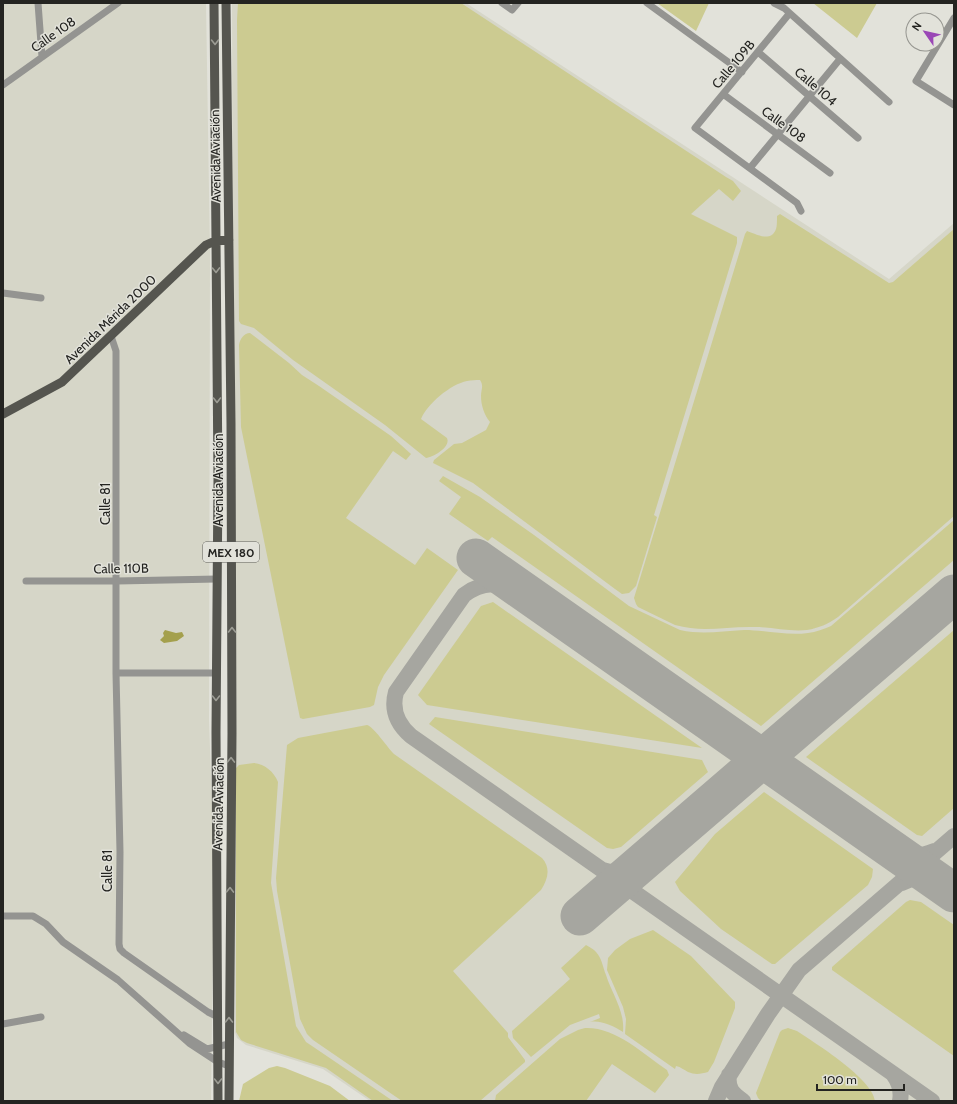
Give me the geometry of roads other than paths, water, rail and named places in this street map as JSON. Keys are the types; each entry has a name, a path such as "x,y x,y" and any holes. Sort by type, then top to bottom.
{"main road":[{"name":"Avenida Aviación","path":"214,3 218,471 216,673 218,1101"},
{"name":"Avenida Aviación","path":"226,3 232,734 229,1101"},
{"name":"Avenida Mérida 2000","path":"3,414 62,382 206,245 215,241 229,240"}],"street":[{"path":"38,3 42,57"},
{"name":"Calle 108","path":"3,85 118,3"},
{"path":"502,3 512,10 518,3"},
{"path":"647,3 742,72"},
{"path":"774,3 784,8 889,102"},
{"name":"Calle 109B","path":"750,168 695,128 789,14"},
{"path":"953,103 916,81 954,18"},
{"name":"Calle 104","path":"758,52 858,138"},
{"path":"801,211 797,203 750,168 840,59"},
{"name":"Calle 108","path":"723,94 830,173"},
{"path":"3,293 41,298"},
{"name":"Calle 81","path":"111,336 116,351 116,673 120,852 119,944 120,949 208,1012 218,1017"},
{"name":"Calle 110B","path":"26,581 117,581 217,578"},
{"path":"116,673 216,673"},
{"path":"3,916 33,916 46,924 63,942 118,980 189,1043 218,1062 229,1066"},
{"path":"3,1024 41,1017"},
{"path":"176,1031 206,1049 229,1044"}]}
